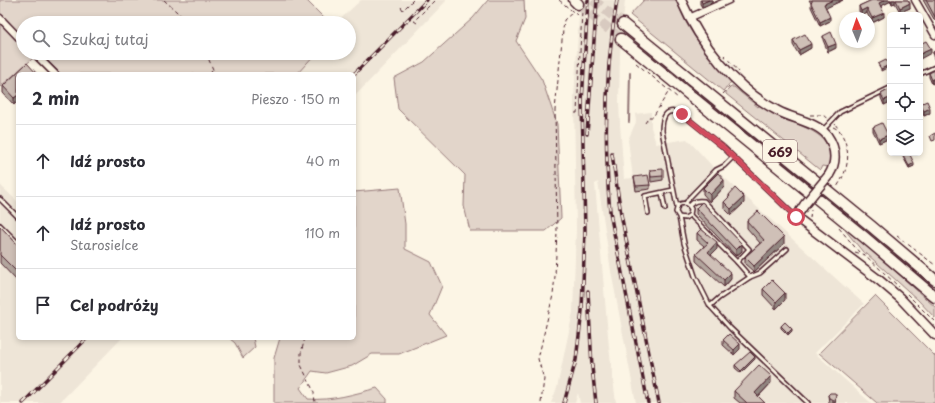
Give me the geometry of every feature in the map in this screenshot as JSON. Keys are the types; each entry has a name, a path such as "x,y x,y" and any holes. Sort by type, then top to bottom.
{"main road":[{"name":"669","path":"623,24 935,280"},
{"name":"669","path":"621,39 863,236 935,297"}],"street":[{"path":"681,0 689,18 709,50 748,91 778,111 815,126 830,140 835,153 833,168 796,217 879,280 935,335"},
{"path":"689,18 729,0"},
{"path":"915,0 935,36"},
{"path":"0,18 16,35"},
{"path":"41,60 53,72"}],"lane":[{"path":"923,73 935,67"},
{"path":"822,131 840,112 887,89"},
{"path":"796,217 714,139 682,114 676,111 671,111 665,115 662,121 662,131 677,207 676,212 684,244 695,276 710,306 730,328 808,403"},
{"path":"690,215 691,209 688,205 689,198 716,170 724,166 733,157"},
{"path":"648,213 645,196 673,190"},
{"path":"662,192 665,209"},
{"path":"0,199 16,215"},
{"path":"677,207 681,204 688,205 698,200 704,201 749,249 737,262"},
{"path":"678,217 684,218 690,215"},
{"path":"690,215 750,277"},
{"path":"0,225 16,241"},
{"path":"710,306 719,298 760,272 787,249"}],"path":[{"path":"164,0 181,16"},
{"path":"401,7 403,10 413,0"},
{"path":"417,23 414,21 435,0"},
{"path":"559,0 577,6"},
{"path":"577,6 577,15"},
{"path":"575,113 578,113 577,6"},
{"path":"541,403 544,378 538,359 553,295 555,276 557,232 555,110 564,20 577,6"},
{"path":"723,54 739,72 740,76"},
{"path":"209,60 214,72"},
{"path":"211,72 212,67"},
{"path":"722,94 732,84"},
{"path":"644,123 649,117 653,117 669,90"},
{"path":"805,116 822,115 831,120 836,124 846,145 848,158 846,171 837,187"},
{"path":"304,340 301,354 302,364 314,392 316,403"}],"shaded area":[{"path":"0,0 306,0 322,16 16,16 16,60 31,60 0,87"},
{"path":"361,0 447,0 356,95 356,72 283,72 296,60 356,60 356,16 344,16"},
{"path":"488,0 524,0 525,19 516,41 542,80 557,124 561,218 546,231 470,231 464,206 465,175 398,109 394,78 424,62 473,18"},
{"path":"580,0 625,0 620,54 619,101 624,179 633,178 628,140 636,122 635,114 651,112 651,127 656,144 687,139 716,170 864,304 815,353 871,403 636,403 611,271 598,182 595,184 609,347 616,403 580,403 578,393 575,403 551,403 557,388 573,312 576,229 574,99"},
{"path":"644,0 677,0 686,23 700,44 732,81 723,91 630,15"},
{"path":"47,60 310,60 299,72 59,72"},
{"path":"731,87 734,87 758,107 760,105 820,136 829,149 830,157 828,167 822,166 820,170 726,94"},
{"path":"0,185 16,200 16,340 120,340 59,403 0,403"},
{"path":"400,188 405,224 405,249 431,262 442,286 430,315 446,335 399,354 372,354 352,366 326,373 312,371 300,388 308,399 326,399 377,388 387,399 387,403 274,403 274,358 279,340 356,340 356,192"},
{"path":"841,225 882,259 935,307 935,318 918,300 863,252"},
{"path":"875,296 935,356 935,403 877,403 819,353"},
{"path":"231,340 253,340 255,347 243,358 235,343"}],"building":[{"path":"701,0 709,0 702,3"},
{"path":"812,0 833,0 824,4 830,17 820,22 811,3"},
{"path":"872,0 885,0 879,3 884,13 875,17 875,12 869,12 867,8 861,11 859,6"},
{"path":"896,0 908,0 910,3 900,8"},
{"path":"926,0 935,0 935,17"},
{"path":"831,32 836,44 828,47 823,36"},
{"path":"805,34 811,44 799,50 793,40"},
{"path":"926,41 931,49 923,53 923,42"},
{"path":"886,60 887,62 887,66 881,69 878,64"},
{"path":"27,63 35,72 18,72"},
{"path":"935,70 935,78 932,80 929,73"},
{"path":"16,74 16,96 14,98 3,86"},
{"path":"887,91 887,99 884,100 881,94"},
{"path":"927,101 930,108 924,111 923,103"},
{"path":"882,123 887,135 879,139 873,127"},
{"path":"935,133 935,140 932,141 930,136"},
{"path":"904,156 910,156 914,163 909,166"},
{"path":"663,169 663,176 651,177 650,170"},
{"path":"718,173 724,180 710,195 703,188"},
{"path":"648,175 650,185 636,186 634,177"},
{"path":"735,188 744,197 731,209 724,202"},
{"path":"702,202 742,244 736,250 696,208"},
{"path":"758,211 784,237 754,266 745,257 764,240 747,221"},
{"path":"0,226 16,243 16,271 0,255"},
{"path":"701,229 717,242 708,252 731,273 724,280 696,254 708,243 697,233"},
{"path":"772,280 785,293 776,302 763,289"},
{"path":"785,322 792,329 788,333 781,326"},
{"path":"729,334 740,344 734,350 723,340"},
{"path":"750,352 755,357 741,371 735,365"},
{"path":"759,365 771,376 755,393 765,403 747,403 734,391"},
{"path":"830,393 835,393 836,395 833,400 829,398 828,395"}],"waterway":[{"path":"629,122 630,73"}],"tunnel":[{"path":"593,0 623,24"},
{"path":"578,4 621,39"}],"railway":[{"path":"356,72 427,0"},
{"path":"564,403 576,360 582,311 585,230 582,102 588,0"},
{"path":"587,134 597,0"},
{"path":"617,0 611,40 607,102 606,143 609,197 611,218 648,403"},
{"path":"612,154 621,214 659,403"},
{"path":"588,291 592,367 596,403"},
{"path":"23,403 85,340"}],"route":[{"path":"682,114 723,147 796,217"}]}
